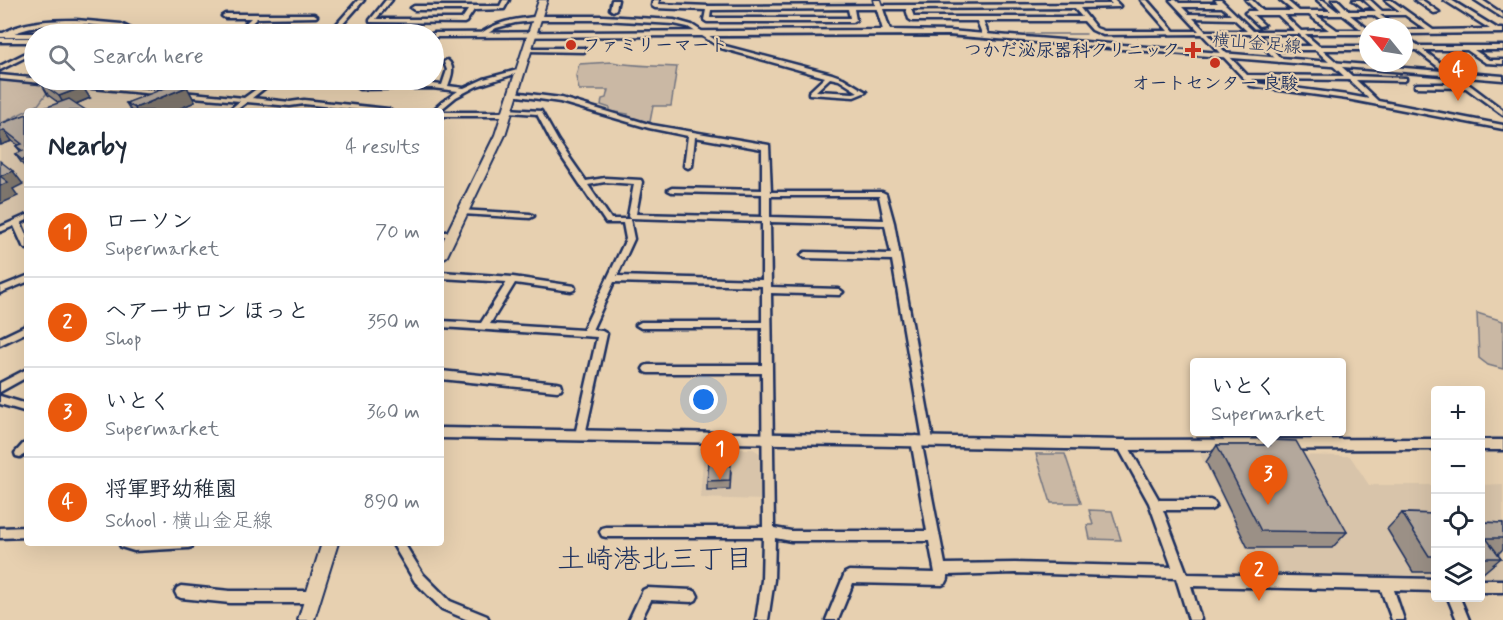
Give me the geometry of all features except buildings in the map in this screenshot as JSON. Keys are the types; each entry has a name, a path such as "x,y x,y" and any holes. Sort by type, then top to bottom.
{"main road":[{"path":"446,234 462,212 500,135 543,0"},
{"path":"306,620 329,546"}],"street":[{"path":"340,24 361,0"},
{"path":"389,0 372,21 464,21 472,8"},
{"path":"404,22 418,0"},
{"path":"414,8 502,8 506,0"},
{"path":"613,9 615,0"},
{"path":"656,0 655,6 709,8 852,8 878,4 908,7 1117,6 1111,0"},
{"path":"779,0 779,8"},
{"path":"988,0 992,7"},
{"path":"1144,0 1172,32"},
{"path":"1218,0 1279,60"},
{"path":"1249,0 1262,13"},
{"path":"1283,0 1298,13"},
{"path":"1320,0 1335,12"},
{"path":"1335,0 1359,24"},
{"path":"1356,0 1366,7"},
{"path":"1367,0 1383,18"},
{"path":"1388,0 1432,32"},
{"path":"1418,0 1436,12"},
{"path":"1447,0 1497,32 1503,40"},
{"path":"1478,0 1503,16"},
{"path":"1176,3 1223,6"},
{"path":"1176,3 1253,85 1315,92 1503,127"},
{"path":"878,4 887,32"},
{"path":"908,7 912,19 1086,19"},
{"path":"1076,7 1094,29 1109,33 1359,32"},
{"path":"709,8 707,20 853,21 852,8"},
{"path":"766,8 768,32"},
{"path":"1260,25 1248,13 1405,13"},
{"path":"1279,13 1377,103"},
{"path":"1310,13 1335,32"},
{"path":"225,16 314,16"},
{"path":"248,24 256,16"},
{"path":"1189,16 1235,17"},
{"path":"482,35 490,27 537,18 674,22 690,26 729,49 830,75 863,92 854,95 811,93 830,75"},
{"path":"980,20 986,36"},
{"path":"42,24 66,21 102,24"},
{"path":"1,37 18,27 24,26"},
{"name":"横山金足線","path":"444,35 887,32 986,36 1503,78"},
{"path":"1413,32 1497,32"},
{"path":"1109,33 1117,46"},
{"path":"1,37 24,36"},
{"path":"1,37 24,39"},
{"path":"1413,44 1503,113"},
{"path":"1413,47 1503,48"},
{"path":"1268,48 1359,48"},
{"path":"1468,48 1488,62 1503,62"},
{"path":"528,50 584,50"},
{"path":"0,68 24,56"},
{"path":"447,62 450,70 444,87 465,90"},
{"path":"439,108 453,96 465,90 490,79 521,71"},
{"path":"12,78 24,75"},
{"path":"0,77 24,79"},
{"path":"1245,78 1404,79"},
{"path":"1418,86 1467,86"},
{"path":"139,90 360,108"},
{"path":"235,108 258,90"},
{"path":"513,94 561,100 636,124 766,147 770,563 767,600 762,620"},
{"path":"1490,103 1503,103"},
{"path":"444,114 539,112 548,132 609,222 627,221 630,239 586,332"},
{"path":"688,166 692,135"},
{"path":"584,183 605,180 638,182 632,216 890,224"},
{"path":"672,190 882,194 890,224 915,378 934,536 942,579 849,577 832,620"},
{"path":"462,212 530,216"},
{"path":"0,230 24,218"},
{"path":"16,222 24,239"},
{"path":"805,255 895,257"},
{"path":"444,275 513,280 571,288"},
{"path":"610,279 766,286 839,292"},
{"path":"0,290 24,280"},
{"path":"484,326 513,280"},
{"path":"444,324 602,334 580,435"},
{"path":"641,325 767,325"},
{"path":"0,342 24,330"},
{"path":"648,369 767,369"},
{"path":"0,387 24,375"},
{"path":"444,375 557,387"},
{"path":"0,400 24,407"},
{"path":"444,433 1122,444 1431,444"},
{"path":"1122,444 1155,505 1182,577 1195,620"},
{"path":"1485,445 1503,445"},
{"path":"1155,505 1210,505"},
{"path":"0,533 24,532"},
{"path":"606,532 768,532 791,536 934,536"},
{"path":"400,546 419,578 446,606 483,620"},
{"path":"940,570 1015,568 1182,577 1431,585"},
{"path":"1385,584 1398,620"},
{"path":"1485,586 1503,586"},
{"path":"181,592 230,597 313,597"},
{"path":"635,620 647,594 692,596"},
{"path":"1456,602 1463,620"}],"shaded area":[{"path":"612,62 677,67 671,106 653,106 650,122 637,122 626,117 628,114 610,111 610,108 601,105 608,90 579,90 576,76 579,64"},
{"path":"0,78 24,80 24,90 127,90 243,101 232,108 24,108 24,216 0,228"},
{"path":"0,80 24,83 24,90 49,90 38,105 24,108 24,112 0,124"},
{"path":"1477,313 1503,321 1503,369 1488,365 1479,358"},
{"path":"704,449 753,449 763,455 762,500 700,498"},
{"path":"1036,454 1065,454 1081,503 1051,503"},
{"path":"1200,454 1350,456 1369,485 1431,485 1431,579 1260,577"},
{"path":"1503,484 1503,580 1485,580 1485,485"},
{"path":"1089,510 1112,511 1121,540 1090,539 1087,525 1093,525"}],"waterway":[{"path":"1026,34 1086,34"},
{"path":"716,38 945,37 1024,43"}],"place":[{"name":"ファミリーマート","path":"571,45"},
{"name":"つかだ泌尿器科クリニック","path":"1193,50"},
{"name":"オートセンター 良駿","path":"1215,63"},
{"name":"将軍野幼稚園","path":"1458,101"},
{"name":"ローソン","path":"720,480"},
{"name":"いとく","path":"1268,505"},
{"name":"ヘアーサロン ほっと","path":"1259,601"}],"district":[{"name":"土崎港北三丁目","path":"655,558"}]}
